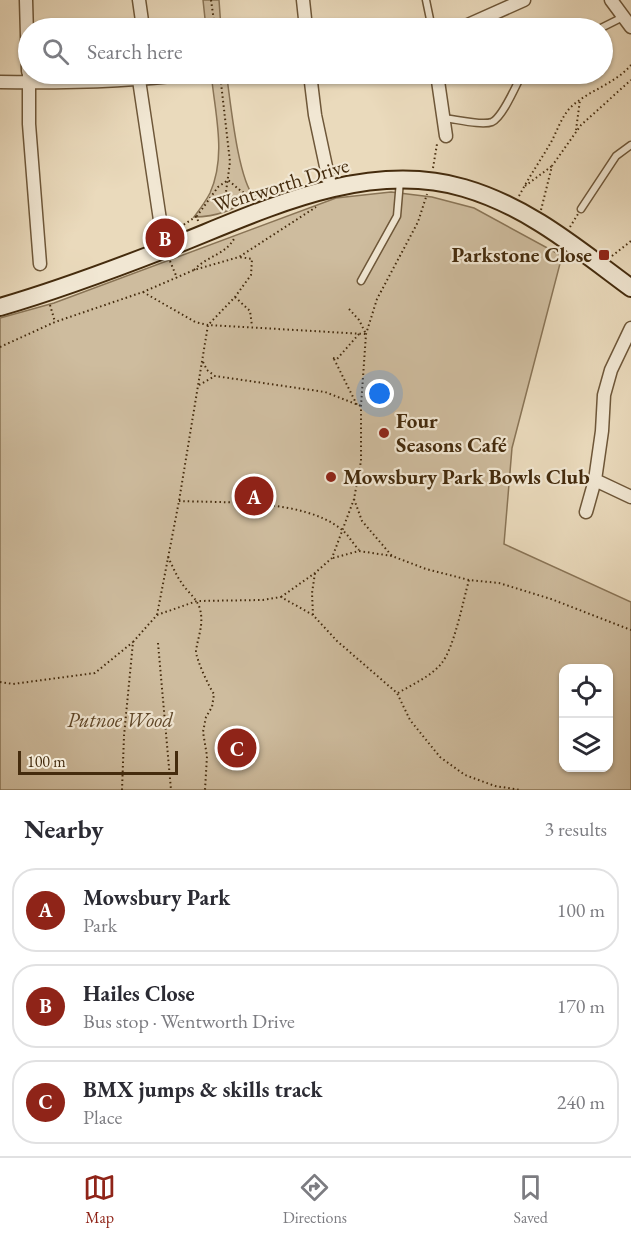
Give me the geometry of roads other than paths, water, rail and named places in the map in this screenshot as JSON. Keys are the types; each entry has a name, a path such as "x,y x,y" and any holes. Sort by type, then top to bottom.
{"street":[{"path":"26,0 27,18"},
{"path":"139,0 142,18"},
{"path":"303,0 305,18"},
{"path":"484,18 524,0"},
{"path":"611,0 627,22"},
{"path":"0,82 18,78"},
{"path":"29,84 29,124 40,264"},
{"path":"147,84 160,220"},
{"path":"311,84 326,191"},
{"path":"438,84 446,136"},
{"name":"Wentworth Drive","path":"0,307 47,293 286,202 366,182 400,180 431,182 463,188 513,208 538,220 631,288"},
{"path":"586,512 595,480 604,395 611,370 631,328"},
{"path":"595,480 631,497"}],"lane":[{"path":"426,0 430,18"},
{"path":"444,118 492,122 500,115 517,84"},
{"path":"581,208 616,156 631,145"},
{"path":"361,281 397,216 400,180"}],"place":[{"name":"Hailes Close","path":"165,238"},
{"name":"Parkstone Close","path":"604,255"},
{"name":"Four Seasons Café","path":"384,433"},
{"name":"Mowsbury Park Bowls Club","path":"331,477"},
{"name":"Mowsbury Park","path":"254,496"},
{"name":"BMX jumps & skills track","path":"237,748"}],"park label":[{"name":"Putnoe Wood","path":"120,720"}]}
